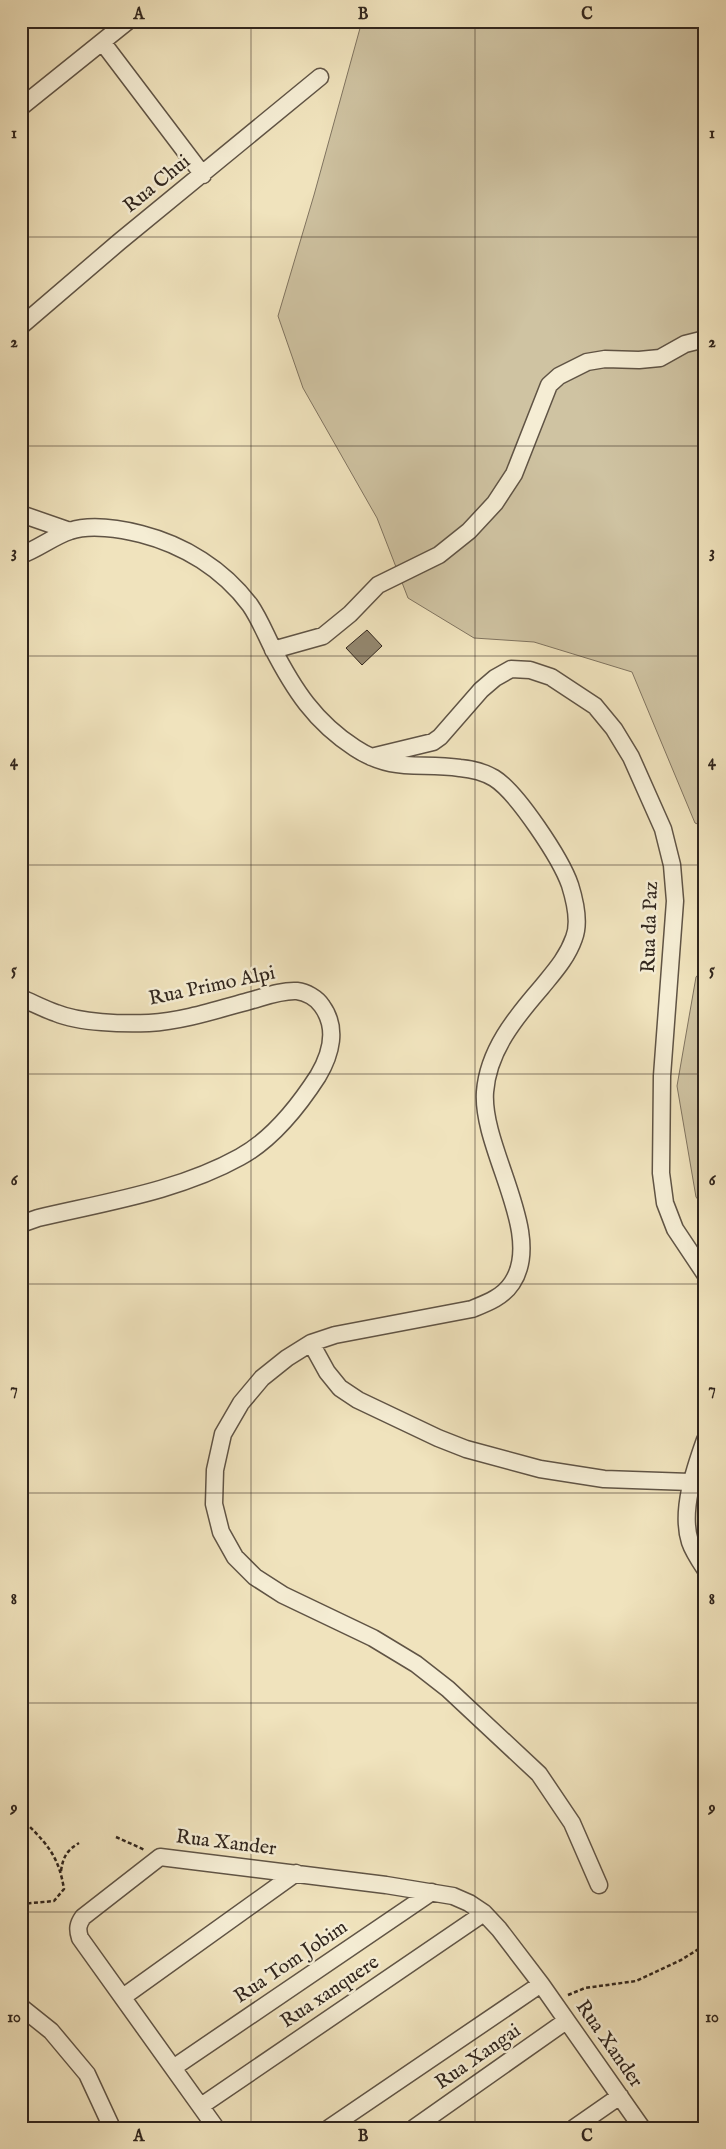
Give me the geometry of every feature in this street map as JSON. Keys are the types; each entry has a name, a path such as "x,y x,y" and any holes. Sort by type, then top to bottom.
{"street":[{"path":"21,107 128,21"},
{"path":"103,43 203,175"},
{"name":"Rua Chui","path":"21,326 119,242 203,175 320,77"},
{"path":"273,650 323,636 350,614 378,585 439,555 469,531 495,503 514,474 550,386 558,376 586,362 605,359 639,360 660,358 685,344 705,339"},
{"path":"21,514 70,531"},
{"path":"21,555 38,549 70,531 103,528 163,540 184,549 204,562 238,591 251,606 295,688 316,717 355,748 370,757 392,765 458,767 478,771 494,778 510,792 540,830 570,883 576,912 576,936 563,962 538,991 498,1044 488,1069 485,1094 486,1118 516,1213 522,1241 520,1266 511,1285 493,1301 472,1309 369,1328 312,1343 287,1358 262,1378 240,1403 223,1434 215,1470 214,1504 221,1532 235,1557 255,1576 283,1595 373,1638 416,1664 448,1690 539,1774 572,1823 599,1885"},
{"name":"Rua da Paz","path":"370,757 433,742 440,737 481,690 495,678 511,669 530,670 551,677 594,706 614,729 631,757 663,829 672,865 675,901 662,1076 661,1173 665,1204 676,1229 705,1274"},
{"name":"Rua Primo Alpi","path":"21,998 57,1014 94,1021 149,1023 194,1016 281,993 297,991 310,995 322,1004 331,1020 332,1039 327,1062 301,1102 269,1136 241,1157 192,1179 156,1190 38,1218 21,1224"},
{"path":"312,1343 327,1372 340,1388 358,1400 466,1449 540,1470 604,1479 697,1480"},
{"path":"705,1440 687,1524 690,1540 705,1569"},
{"name":"Rua Xander","path":"216,2128 80,1938 79,1924 83,1917 160,1857 432,1892 453,1896 469,1903 484,1913 499,1929 541,1984 642,2128"},
{"path":"123,1997 296,1873"},
{"name":"Rua Tom Jobim","path":"173,2068 432,1892"},
{"name":"Rua xanquere","path":"201,2106 484,1913"},
{"path":"329,2128 541,1984"},
{"path":"21,2007 51,2031 87,2074 112,2128"},
{"name":"Rua Xangai","path":"414,2128 566,2020"},
{"path":"574,2128 620,2096"}],"path":[{"path":"21,1904 54,1901 64,1889 61,1872 49,1846 29,1826"},
{"path":"116,1837 160,1857"},
{"path":"61,1872 62,1860 69,1850 79,1843"},
{"path":"554,2003 578,1990 636,1981 681,1960 705,1945"}],"shaded area":[{"path":"362,21 705,21 705,827 695,823 632,672 534,642 474,638 408,598 377,518 303,388 278,316"},
{"path":"705,967 705,1209 696,1197 677,1086 696,977"}],"building":[{"path":"367,630 382,646 362,665 346,648"}]}
